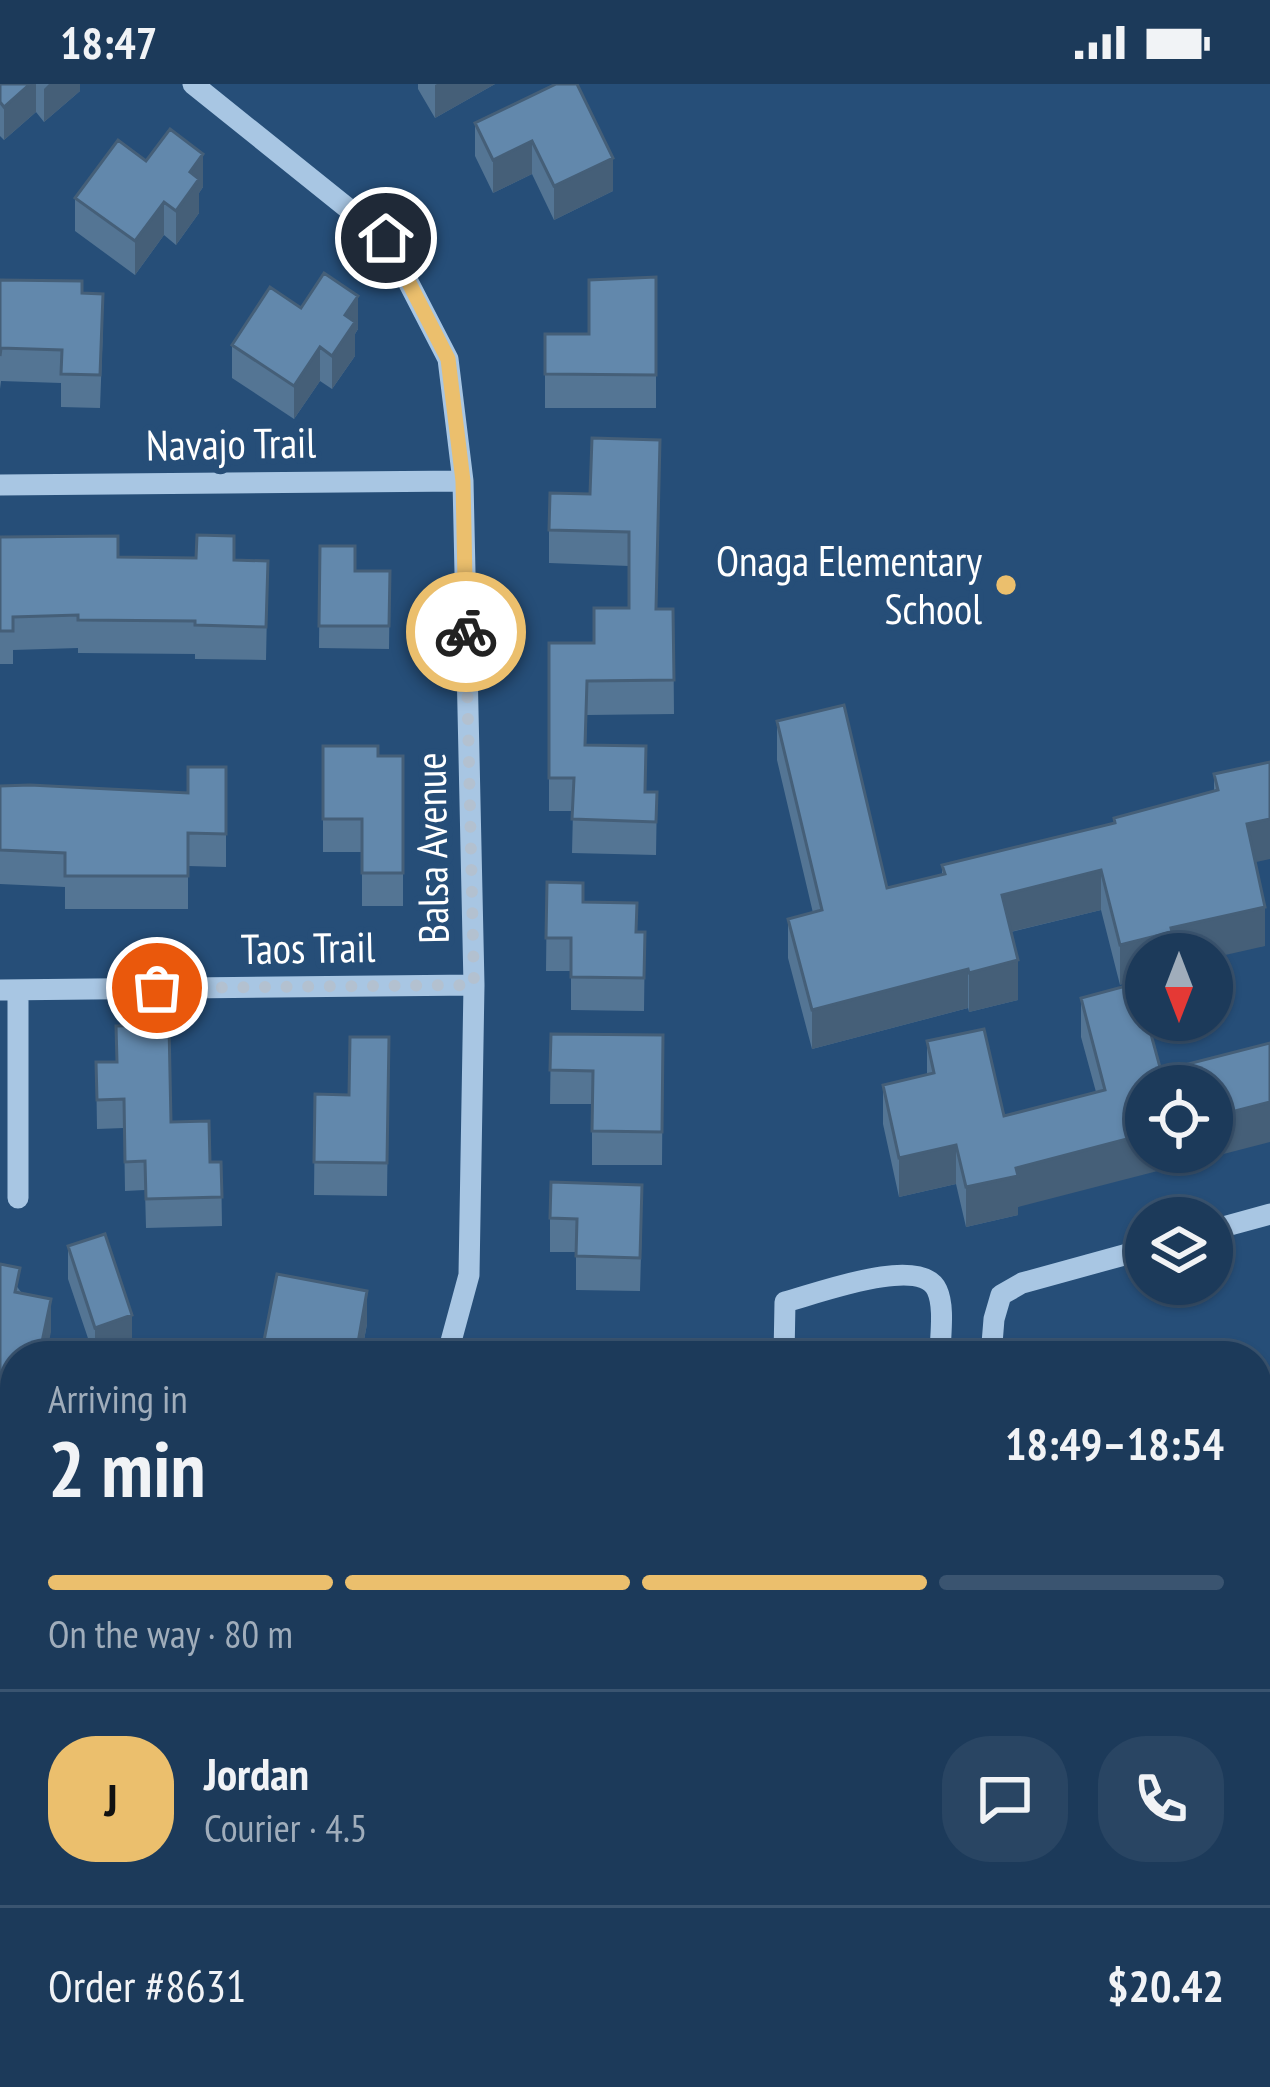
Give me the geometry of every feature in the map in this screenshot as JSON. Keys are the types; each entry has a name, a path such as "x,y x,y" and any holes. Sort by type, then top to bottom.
{"street":[{"name":"Balsa Avenue","path":"193,84 386,238 448,359 463,481 474,985 469,1275 451,1341"},
{"name":"Navajo Trail","path":"0,485 463,481"},
{"name":"Taos Trail","path":"9,990 474,985"},
{"path":"9,990 17,1198"},
{"path":"1233,1224 1270,1214"},
{"path":"992,1341 1001,1295 1022,1283 1125,1255"},
{"path":"784,1341 785,1302 903,1272 927,1277 935,1285 940,1295 940,1341"}],"building":[{"path":"0,84 30,84 4,107"},
{"path":"556,84 577,84 613,158 554,186 532,141 493,160 475,123"},
{"path":"170,129 203,154 190,172 199,179 176,211 164,202 135,241 75,198 118,140 146,161"},
{"path":"324,273 358,296 345,315 355,322 332,356 320,347 294,386 232,345 270,287 301,308"},
{"path":"656,277 656,375 545,374 545,334 589,334 589,280"},
{"path":"0,280 82,281 82,293 103,294 100,375 61,374 62,350 1,348 0,356"},
{"path":"592,438 660,440 656,609 673,609 674,680 587,681 585,745 646,746 645,792 657,792 656,822 572,819 574,778 549,778 549,643 594,643 594,608 629,608 629,532 549,530 550,493 590,494"},
{"path":"197,535 234,536 234,560 268,561 266,627 78,620 78,615 13,617 13,631 0,631 0,537 118,536 118,557 196,558"},
{"path":"320,546 355,546 355,571 390,571 389,626 319,626"},
{"path":"844,705 887,888 945,874 942,865 1115,823 1114,818 1218,790 1214,774 1270,762 1270,819 1247,824 1265,907 1171,928 1168,933 1125,933 1125,944 1120,945 1101,870 1002,895 1018,960 812,1010 788,919 822,910 777,721"},
{"path":"323,746 378,746 378,756 403,756 403,873 362,873 362,819 323,819"},
{"path":"188,767 226,767 226,834 188,833 188,876 65,876 65,853 0,850 0,786 188,793"},
{"path":"547,882 583,883 583,902 637,903 636,932 645,932 644,978 571,977 571,938 546,938"},
{"path":"1125,986 1125,1041 1153,1041 1159,1065 1125,1065 1125,1139 1016,1168 1018,1176 966,1187 956,1145 899,1158 883,1085 934,1073 927,1041 984,1029 1004,1116 1105,1090 1081,998"},
{"path":"169,1025 171,1122 209,1121 210,1162 221,1162 222,1197 146,1199 145,1161 125,1162 124,1099 97,1100 96,1062 117,1062 116,1026"},
{"path":"551,1034 663,1035 662,1132 592,1131 593,1071 550,1070"},
{"path":"350,1037 389,1037 387,1163 314,1162 315,1094 349,1095"},
{"path":"1270,1043 1270,1102 1233,1112 1233,1065 1184,1065"},
{"path":"551,1182 642,1185 640,1258 576,1256 577,1219 550,1218"},
{"path":"105,1234 132,1315 95,1328 68,1246"},
{"path":"0,1264 20,1268 15,1292 51,1299 42,1341 0,1341"},
{"path":"277,1274 367,1291 358,1341 264,1341"}],"way so far":[{"path":"157,988 474,985 466,632"}],"place":[{"name":"Onaga Elementary School","path":"1006,585"}],"route":[{"path":"386,238 448,359 463,481 466,632"}]}
